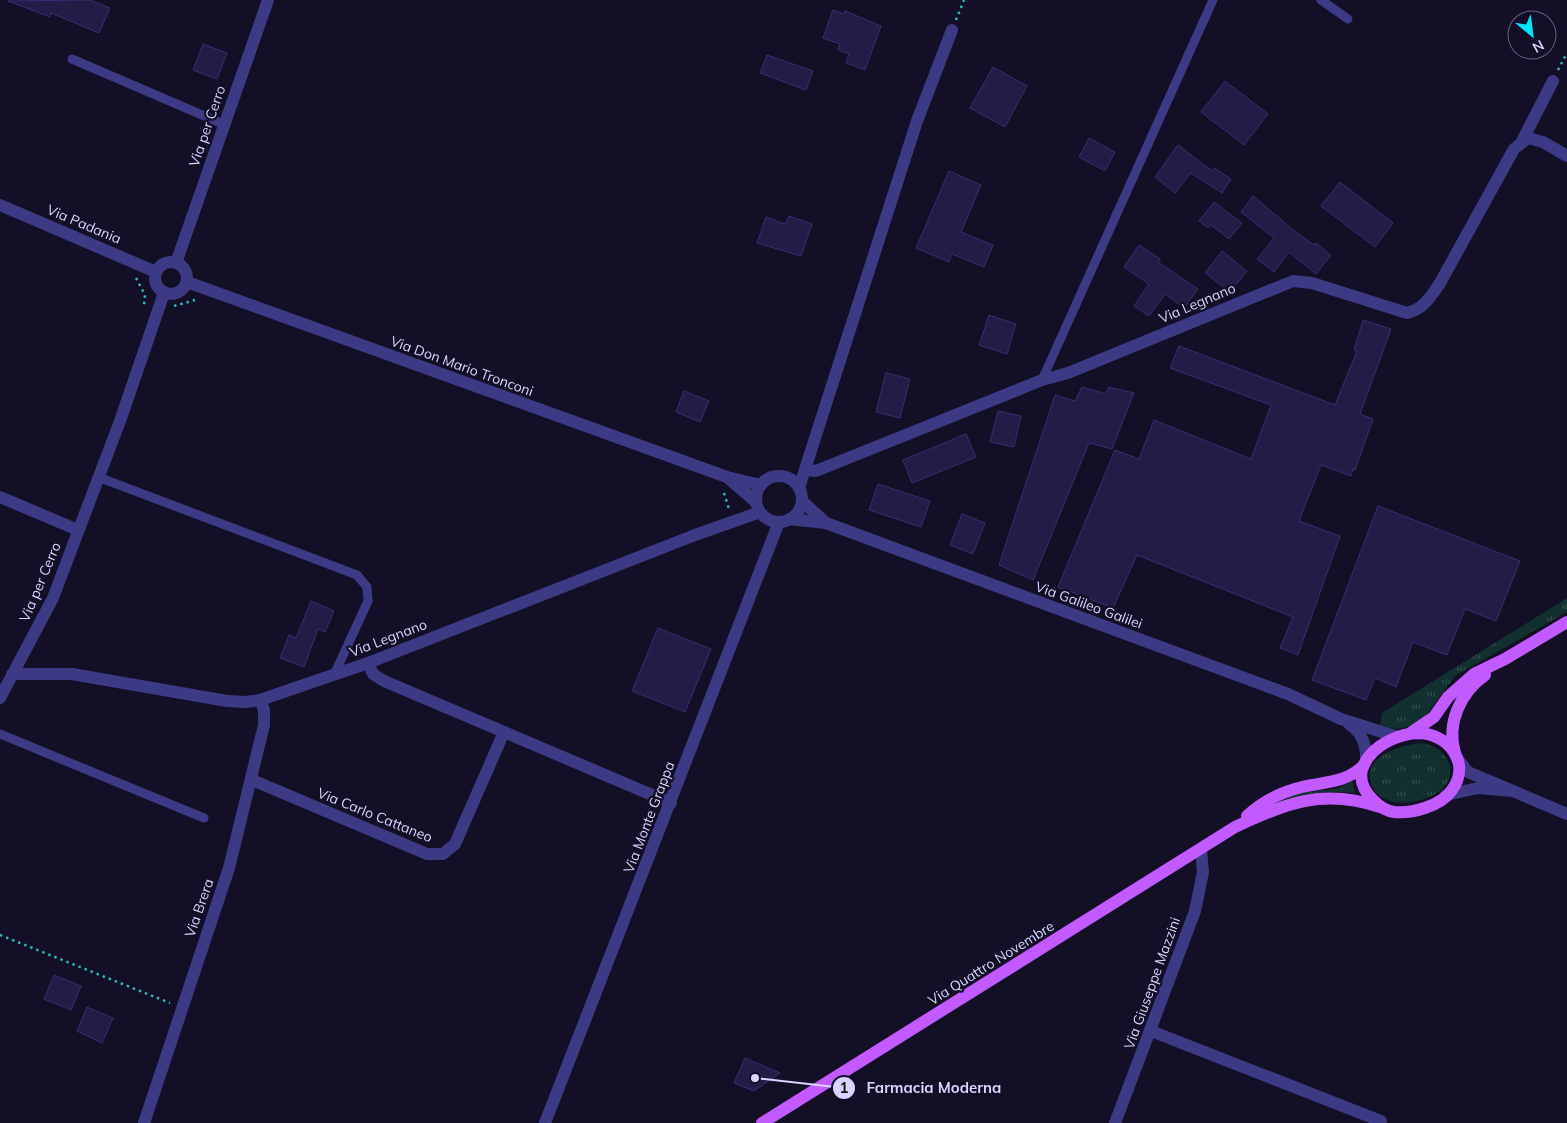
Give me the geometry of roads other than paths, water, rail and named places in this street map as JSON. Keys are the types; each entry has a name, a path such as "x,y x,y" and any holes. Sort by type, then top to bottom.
{"main road":[{"path":"1505,660 1473,686 1456,710 1452,727 1458,776 1452,790 1438,801 1408,812 1394,812 1380,807 1372,800 1364,786 1365,764 1370,754 1380,744 1426,723 1468,678 1505,660 1567,622"},
{"path":"1398,737 1413,733 1432,734 1447,743 1456,755"},
{"name":"Via Quattro Novembre","path":"1235,827 1254,810 1281,793 1348,777 1365,764"},
{"name":"Via Quattro Novembre","path":"762,1123 1235,827 1285,805 1307,800 1348,799 1380,807"}],"street":[{"name":"Via per Cerro","path":"176,263 223,124 268,0"},
{"path":"800,495 794,482 781,476 767,480 761,484 758,507 768,520 784,521 800,508 800,495 806,470 917,121 952,30"},
{"name":"Via Legnano","path":"806,470 816,472 1042,380 1068,373 1293,281 1312,283 1407,313 1418,310 1440,282 1514,149 1522,141 1554,81"},
{"path":"1522,141 1528,138 1543,142 1567,156"},
{"name":"Via Padania","path":"0,204 156,272"},
{"path":"176,263 184,268 187,282 178,293 164,293 157,286 156,272 162,264 176,263"},
{"name":"Via Don Mario Tronconi","path":"187,282 727,477 761,484"},
{"name":"Via per Cerro","path":"0,698 53,598 164,293"},
{"name":"Via Don Mario Tronconi","path":"727,477 758,507"},
{"name":"Via Galileo Galilei","path":"800,495 826,523"},
{"path":"0,497 78,530"},
{"name":"Via Legnano","path":"12,674 72,674 227,701 246,702 260,700 334,675 733,522 758,507"},
{"name":"Via Galileo Galilei","path":"784,521 826,523 1288,694 1340,718 1398,737"},
{"name":"Via Monte Grappa","path":"545,1123 784,521"},
{"path":"368,662 373,674 384,681 671,802"},
{"name":"Via Brera","path":"144,1123 229,868 264,725 264,710 260,700"},
{"name":"Via Galileo Galilei","path":"1340,718 1354,727 1363,740 1367,753 1365,764"},
{"name":"Via Carlo Cattaneo","path":"252,780 435,855 450,850 455,844 504,732"},
{"path":"1456,755 1468,772 1567,814"},
{"path":"1446,795 1478,788 1513,791"},
{"name":"Via Giuseppe Mazzini","path":"1115,1123 1195,910 1203,872 1200,849"},
{"path":"1151,1031 1381,1121"}],"lane":[{"path":"1042,380 1212,0"},
{"path":"1321,0 1348,20"},
{"path":"72,59 223,124"},
{"path":"98,477 357,576 368,587 368,602 334,675"},
{"path":"0,734 204,818"}],"place":[{"name":"Farmacia Moderna","path":"755,1078"}]}
